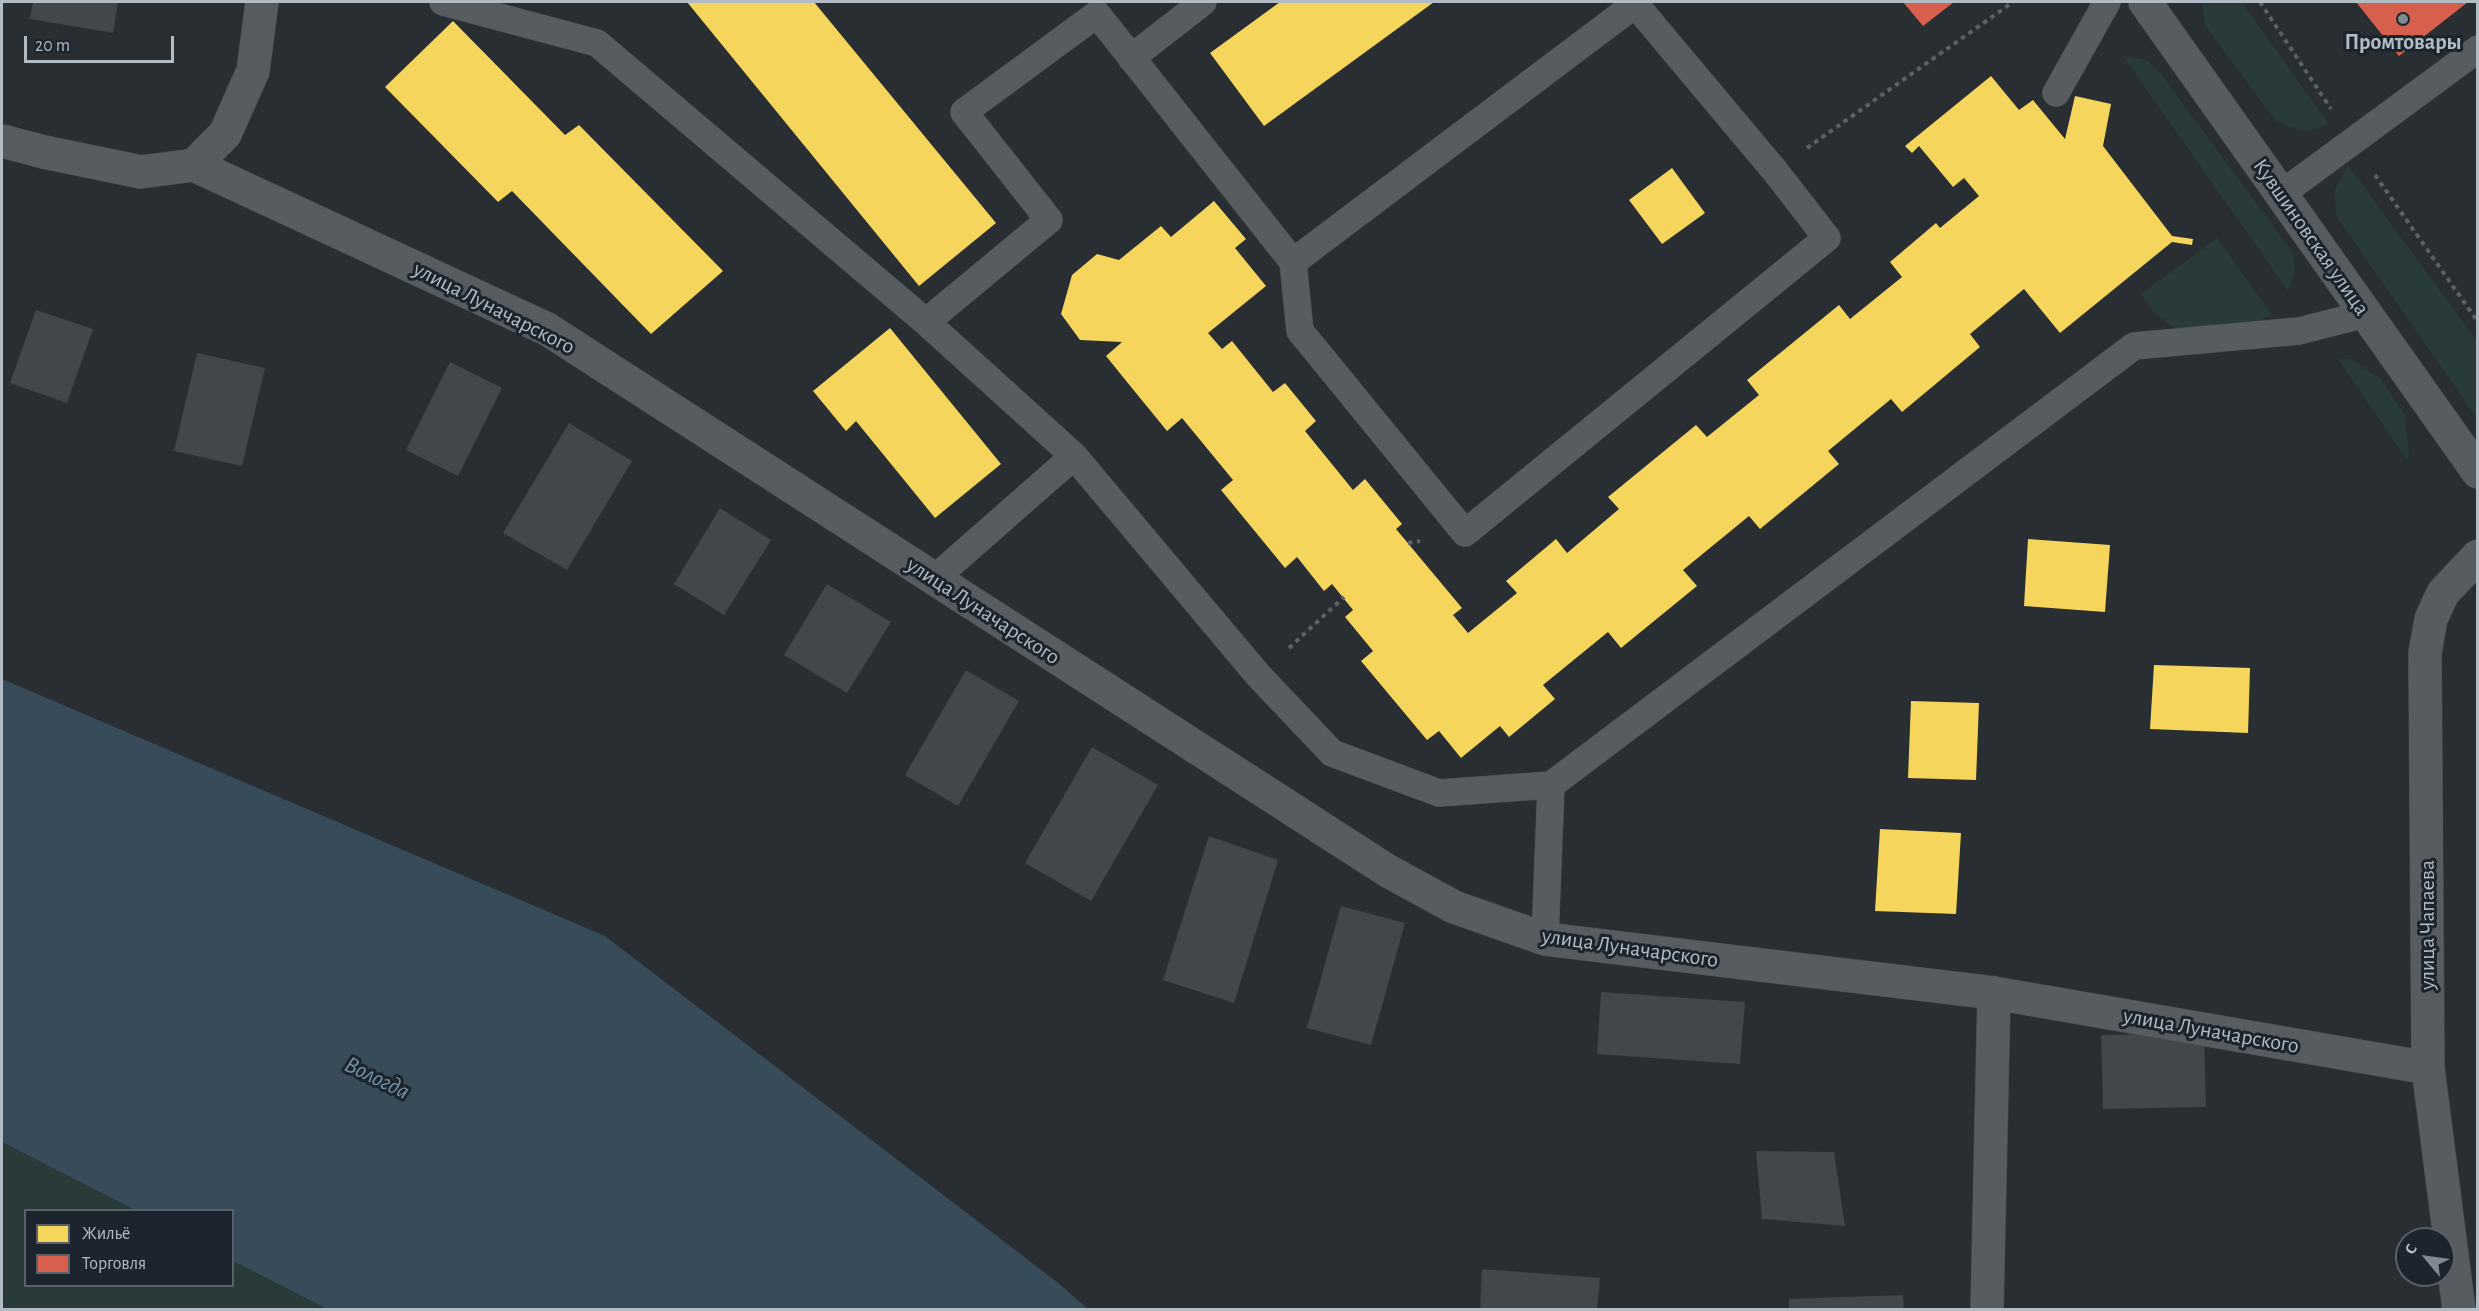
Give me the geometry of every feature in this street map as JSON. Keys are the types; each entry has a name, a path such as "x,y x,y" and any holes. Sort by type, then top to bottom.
{"street":[{"path":"2,141 141,172 195,165 225,134 253,71 262,2"},
{"name":"Кувшиновская улица","path":"2145,2 2478,472"},
{"name":"улица Луначарского","path":"195,165 547,329 1388,872 1454,907 1545,939 1994,993 2428,1068"},
{"name":"улица Чапаева","path":"2459,1310 2428,1068 2425,653 2431,619 2443,593 2478,556"},
{"path":"1988,1310 1994,993"}],"lane":[{"path":"443,2 597,42 926,322 1074,456 1258,675 1332,753 1439,793 1551,785 2134,346 2299,331 2366,314"},
{"path":"1131,58 1203,2"},
{"path":"2056,93 2107,2"},
{"path":"926,322 1049,220 964,112 1097,14 1293,262 1300,331 1465,533 1827,238 1637,3 1293,262"},
{"path":"2280,194 2478,49"},
{"path":"934,579 1074,456"},
{"path":"1545,939 1551,785"}],"path":[{"path":"1775,171 2013,2"},
{"path":"1258,675 1344,597"}],"shaded area":[{"path":"2202,2 2242,2 2329,124 2309,131 2295,129 2274,119 2205,25"},
{"path":"2123,56 2147,60 2159,71 2293,253 2295,268 2288,291"},
{"path":"2348,165 2477,341 2477,418 2336,216 2335,189"},
{"path":"2217,238 2272,314 2251,326 2178,331 2153,312 2141,294"},
{"path":"2338,359 2350,359 2380,378 2405,415 2409,452 2407,460"},
{"path":"2,1142 133,1209 24,1209 24,1287 234,1287 234,1262 327,1309 7,1310 2,1307"}],"water":[{"name":"Вологда","path":"2,679 605,936 1057,1282 1088,1309 327,1309 234,1262 234,1209 133,1209 2,1142"}],"building: Жильё":[{"path":"687,2 814,2 996,223 919,286"},
{"path":"1280,2 1434,2 1264,126 1210,53"},
{"path":"453,21 565,135 579,125 723,271 651,334 512,191 498,202 385,87"},
{"path":"1991,76 2019,110 2033,100 2065,139 2075,96 2111,104 2103,146 2172,236 2193,239 2192,245 2172,242 2060,333 2024,289 1970,334 1980,347 1902,412 1891,399 1828,451 1839,464 1760,529 1749,516 1683,570 1697,586 1621,648 1608,632 1543,685 1555,699 1509,737 1500,726 1461,758 1439,731 1427,740 1361,661 1373,651 1345,617 1353,610 1332,584 1324,591 1297,557 1285,568 1221,490 1233,480 1182,418 1167,431 1127,382 1106,356 1122,342 1080,340 1061,314 1072,275 1097,254 1119,260 1161,226 1171,237 1214,201 1246,239 1235,248 1266,286 1208,333 1222,349 1232,341 1273,392 1285,383 1316,421 1305,431 1353,490 1365,479 1402,524 1396,529 1462,608 1453,615 1468,633 1517,593 1506,581 1556,539 1567,553 1619,509 1608,497 1696,425 1707,437 1759,395 1747,380 1839,305 1850,319 1902,277 1890,262 1936,223 1940,228 1979,196 1964,178 1953,187 1919,146 1912,153 1905,146"},
{"path":"1672,168 1705,213 1662,244 1629,200"},
{"path":"890,328 1001,464 935,518 856,421 846,431 813,391"},
{"path":"2028,539 2110,545 2105,612 2024,606"},
{"path":"2154,665 2250,668 2248,733 2150,729"},
{"path":"1911,701 1979,703 1976,780 1908,778"},
{"path":"1880,829 1961,833 1956,914 1875,911"}],"building: Торговля":[{"path":"1903,2 1954,2 1923,26"},
{"path":"2356,2 2468,2 2399,56"}],"building: Прочее":[{"path":"33,2 118,2 113,33 30,19"},
{"path":"36,310 93,329 67,403 10,383"},
{"path":"197,353 265,368 242,466 174,451"},
{"path":"450,362 502,388 458,476 406,450"},
{"path":"569,423 632,461 567,570 503,533"},
{"path":"720,508 771,540 724,615 674,584"},
{"path":"827,584 891,622 847,693 784,655"},
{"path":"966,670 1019,701 958,806 905,775"},
{"path":"1092,747 1158,785 1091,901 1025,863"},
{"path":"1209,836 1278,860 1234,1003 1163,980"},
{"path":"1341,906 1405,923 1371,1045 1307,1028"},
{"path":"1601,992 1745,1002 1740,1064 1597,1054"},
{"path":"2204,1033 2206,1107 2103,1109 2101,1035"},
{"path":"1756,1151 1834,1152 1845,1226 1762,1219"},
{"path":"1482,1269 1600,1278 1597,1310 1480,1310"},
{"path":"1903,1295 1904,1310 1789,1310 1789,1299"}],"place":[{"name":"Промтовары","path":"2403,19"}]}
